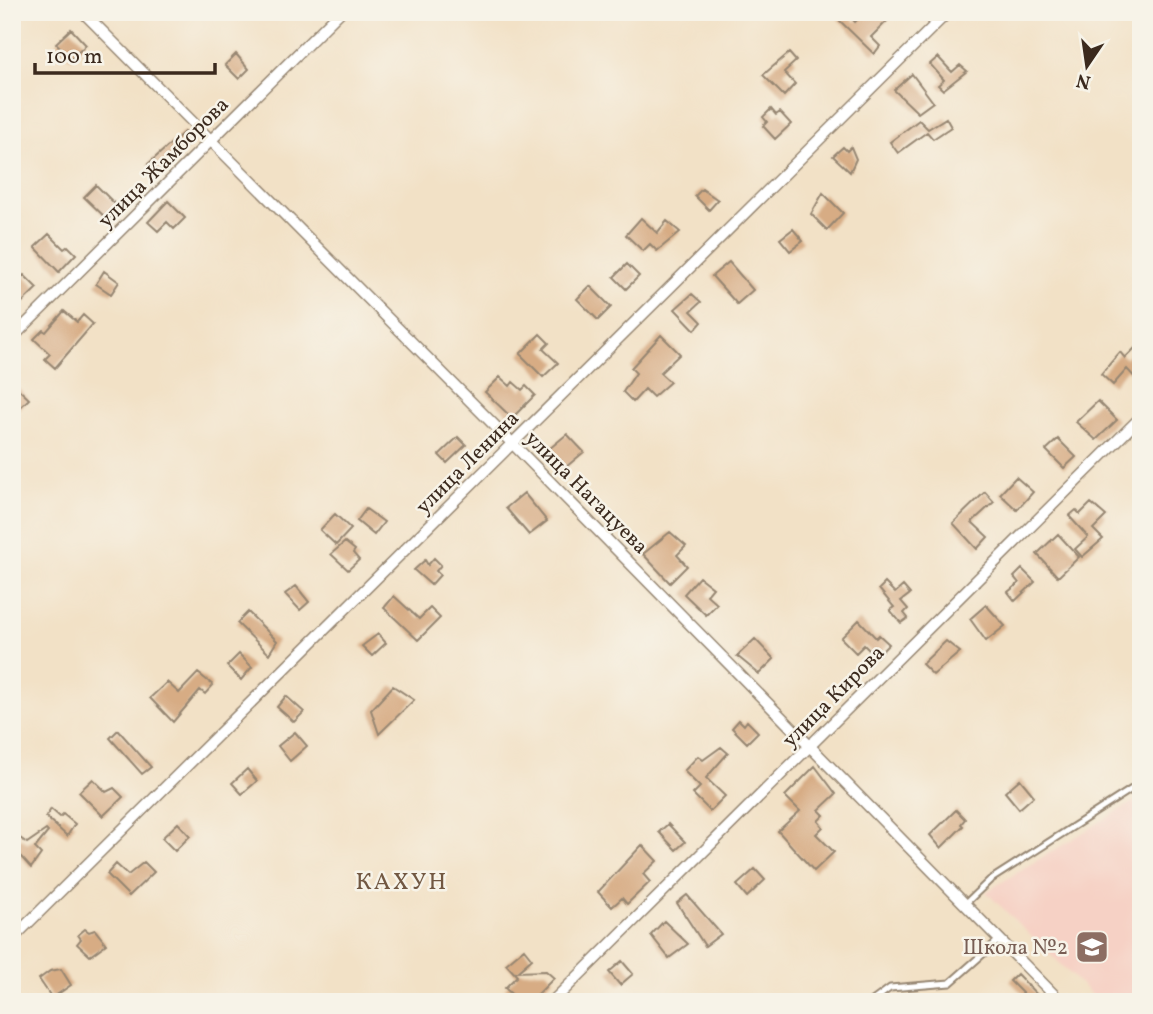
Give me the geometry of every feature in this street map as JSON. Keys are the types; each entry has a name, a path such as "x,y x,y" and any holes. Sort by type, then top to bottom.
{"street":[{"name":"улица Нагацуева","path":"83,12 513,444 1061,1002"},
{"name":"улица Жамборова","path":"12,338 340,12"},
{"name":"улица Ленина","path":"12,939 948,12"},
{"name":"улица Кирова","path":"552,1002 1141,417"}],"lane":[{"path":"965,904 990,880 1141,783"},
{"path":"871,1002 890,988 950,983 1000,939"}],"shaded area":[{"name":"Школа №2","path":"1141,797 1141,1002 1099,1002 986,892"}],"building":[{"path":"846,12 855,22 865,12 886,12 891,17 871,37 880,46 874,54 838,19"},
{"path":"71,29 86,45 71,59 56,43"},
{"path":"789,53 796,61 784,72 795,84 784,96 763,75"},
{"path":"236,54 249,69 239,79 225,65"},
{"path":"938,57 952,72 960,65 967,71 943,90 938,85 944,80 930,64"},
{"path":"912,74 933,102 918,113 894,90"},
{"path":"771,109 776,115 780,112 791,124 775,139 763,126 767,122 763,117"},
{"path":"946,118 951,127 933,139 927,132 898,153 890,142 919,120 928,129"},
{"path":"184,132 192,141 157,173 148,164"},
{"path":"843,147 847,151 851,147 856,159 850,172 833,156"},
{"path":"96,185 119,208 108,220 84,197"},
{"path":"702,189 718,200 709,210 695,196"},
{"path":"823,193 843,213 827,230 811,214"},
{"path":"168,201 185,218 174,229 167,222 158,231 148,222"},
{"path":"641,218 657,233 667,221 680,232 657,251 650,244 643,251 626,235"},
{"path":"793,229 803,241 790,251 780,239"},
{"path":"49,234 64,249 68,246 76,254 59,272 35,247"},
{"path":"729,262 753,290 737,304 712,276"},
{"path":"627,264 639,276 626,289 614,277"},
{"path":"104,271 119,282 111,294 96,284"},
{"path":"24,275 37,288 12,312 12,286"},
{"path":"590,286 611,307 598,320 577,299"},
{"path":"692,294 701,302 691,311 702,322 695,330 675,309"},
{"path":"64,311 77,322 83,315 93,324 55,368 45,359 50,354 34,339 43,330 46,332"},
{"path":"540,334 549,343 543,349 558,363 543,377 520,354"},
{"path":"661,335 680,354 660,373 670,382 653,397 645,389 633,402 623,392 636,373 631,368"},
{"path":"1141,342 1141,384 1127,369 1113,385 1101,374 1120,352 1125,358"},
{"path":"500,377 510,386 513,382 522,390 526,386 535,395 512,418 485,392"},
{"path":"12,383 29,399 12,415"},
{"path":"1098,401 1117,420 1096,440 1076,422"},
{"path":"567,434 584,452 566,467 549,449"},
{"path":"458,437 466,445 447,463 439,455"},
{"path":"1058,439 1076,457 1064,468 1046,450"},
{"path":"1016,477 1033,492 1017,510 1000,494"},
{"path":"985,492 994,502 972,522 988,537 977,549 953,523"},
{"path":"524,493 547,521 529,535 506,508"},
{"path":"1091,503 1106,516 1093,529 1103,539 1082,557 1075,549 1088,537 1069,516 1076,510 1080,514"},
{"path":"366,509 384,522 374,535 357,521"},
{"path":"335,514 351,529 336,545 320,530"},
{"path":"670,532 686,546 677,555 687,566 670,583 643,554"},
{"path":"1058,534 1079,557 1058,577 1037,554"},
{"path":"345,542 355,550 353,553 359,560 348,570 331,554"},
{"path":"434,558 441,565 436,571 440,575 431,585 414,570 425,560 428,565"},
{"path":"1022,569 1035,582 1015,601 1008,592 1019,583 1014,577"},
{"path":"699,577 713,588 707,595 717,604 706,615 684,594"},
{"path":"885,583 895,593 903,586 910,594 901,601 908,609 904,613 908,618 901,623 890,610 894,607 879,589"},
{"path":"296,586 309,602 300,610 285,594"},
{"path":"394,596 419,619 430,608 440,618 418,640 384,608"},
{"path":"986,605 1005,626 986,641 970,619"},
{"path":"248,612 277,641 269,654 237,623"},
{"path":"859,620 876,638 879,635 889,644 876,657 864,645 856,653 841,638"},
{"path":"378,634 386,643 372,656 362,646"},
{"path":"755,639 774,659 759,674 737,656"},
{"path":"946,641 960,652 933,675 922,664"},
{"path":"239,654 252,667 241,680 227,666"},
{"path":"198,673 213,685 205,694 200,690 173,722 150,698 167,682 179,693"},
{"path":"393,686 414,700 379,734 371,710"},
{"path":"286,696 304,712 294,722 277,707"},
{"path":"739,720 744,725 747,721 758,732 747,743 732,728"},
{"path":"118,730 151,767 142,774 110,738"},
{"path":"295,732 307,746 290,761 278,746"},
{"path":"721,747 728,753 706,778 725,796 710,811 693,794 700,787 684,771 698,756 703,760"},
{"path":"815,766 836,794 819,810 824,815 818,821 823,827 816,834 834,852 814,871 778,831 800,811 785,796"},
{"path":"247,769 257,781 242,794 232,783"},
{"path":"93,779 106,792 114,788 123,797 103,816 79,792"},
{"path":"1020,779 1034,796 1019,809 1005,792"},
{"path":"51,809 60,817 63,814 75,824 67,836 46,817"},
{"path":"956,810 965,819 961,824 963,826 941,848 930,835"},
{"path":"178,823 190,836 175,851 162,838"},
{"path":"668,824 685,842 676,850 659,832"},
{"path":"46,830 48,832 35,848 41,854 31,868 12,847 20,838 27,843"},
{"path":"642,845 657,861 643,874 650,882 627,904 622,898 612,907 598,892"},
{"path":"144,862 154,872 129,896 107,874 116,864 128,875"},
{"path":"755,869 765,880 747,897 737,885"},
{"path":"687,895 721,934 705,946 677,903"},
{"path":"664,921 688,944 669,958 651,935"},
{"path":"85,929 89,932 95,930 106,944 90,956 77,944 81,939 78,935"},
{"path":"524,949 532,959 517,972 546,971 554,978 530,1002 520,1002 505,988 517,976 506,964"},
{"path":"622,961 633,974 620,985 609,972"},
{"path":"61,969 71,985 52,998 39,979 50,971"},
{"path":"1017,974 1044,1002 1031,1002 1010,981"}],"place":[{"name":"Школа №2","path":"1092,947"}],"district":[{"name":"КАХУН","path":"402,881"}]}
